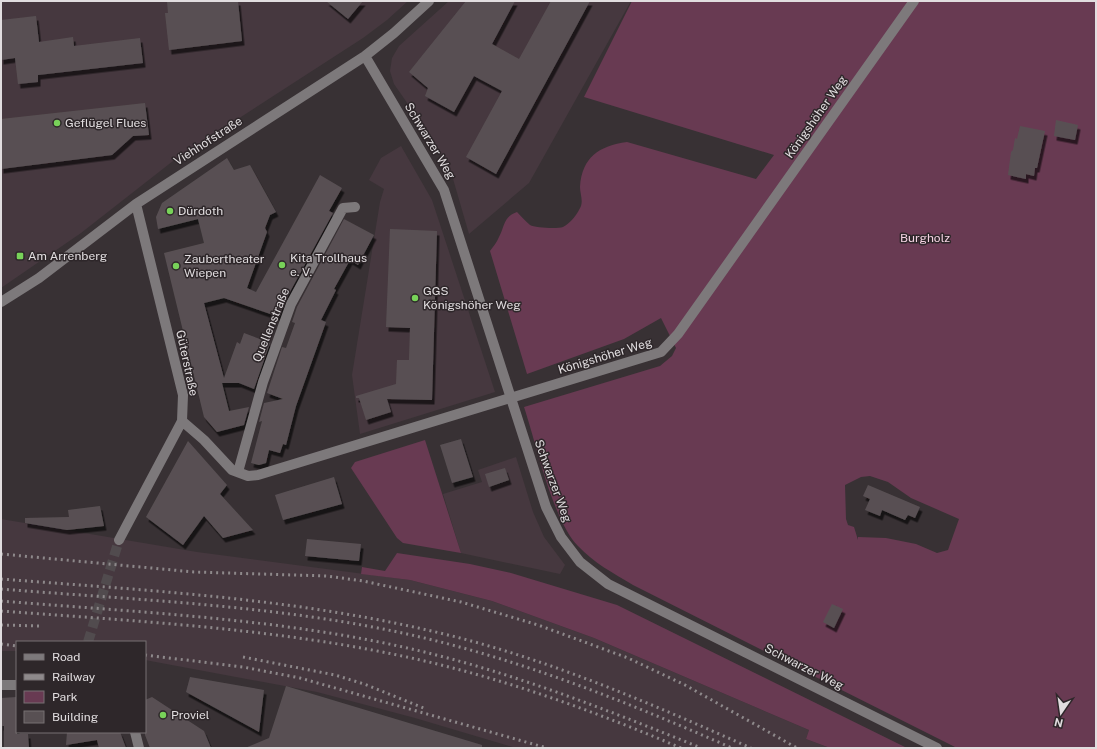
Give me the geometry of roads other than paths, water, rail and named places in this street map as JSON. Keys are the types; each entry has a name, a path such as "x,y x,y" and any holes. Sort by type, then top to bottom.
{"street":[{"name":"Viehhofstraße","path":"1,302 40,278 136,204 365,56 394,33 429,1"},
{"name":"Königshöher Weg","path":"182,421 204,440 232,470 248,476 258,475 661,352 670,344 914,1"},
{"name":"Schwarzer Weg","path":"365,56 444,190 546,507 561,537 580,562 608,584 937,748"},
{"name":"Güterstraße","path":"119,540 182,421 183,395 136,204"},
{"name":"Quellenstraße","path":"238,472 263,382 291,304 343,208 355,207"},
{"path":"1,685 16,685"},
{"path":"135,733 139,748"}],"tunnel":[{"path":"88,641 119,540"}],"railway":[{"path":"1,554 194,572 327,576 363,581 461,602 538,625 628,658 685,685 797,748"},
{"path":"1,579 232,598 289,605 403,625 497,648 571,673 644,702 751,748"},
{"path":"1,589 154,600 256,610 307,616 407,634 491,656 572,683 653,714 732,748"},
{"path":"1,601 203,617 304,629 403,647 479,667 554,691 701,748"},
{"path":"1,611 152,622 252,632 352,646 402,656 473,673 544,695 613,720 681,748"},
{"path":"1,625 42,626"},
{"path":"1,644 16,646"},
{"path":"146,655 243,667 300,678 547,748"},
{"path":"243,657 335,675 364,684 426,709"}],"place":[{"name":"Geflügel Flues","path":"57,123"},
{"name":"Dürdoth","path":"170,211"},
{"name":"Am Arrenberg","path":"20,256"},
{"name":"Kita Trollhaus e. V.","path":"282,265"},
{"name":"Zaubertheater Wiepen","path":"176,266"},
{"name":"GGS Königshöher Weg","path":"415,298"},
{"name":"Proviel","path":"163,715"}],"park label":[{"name":"Burgholz","path":"925,238"}]}
